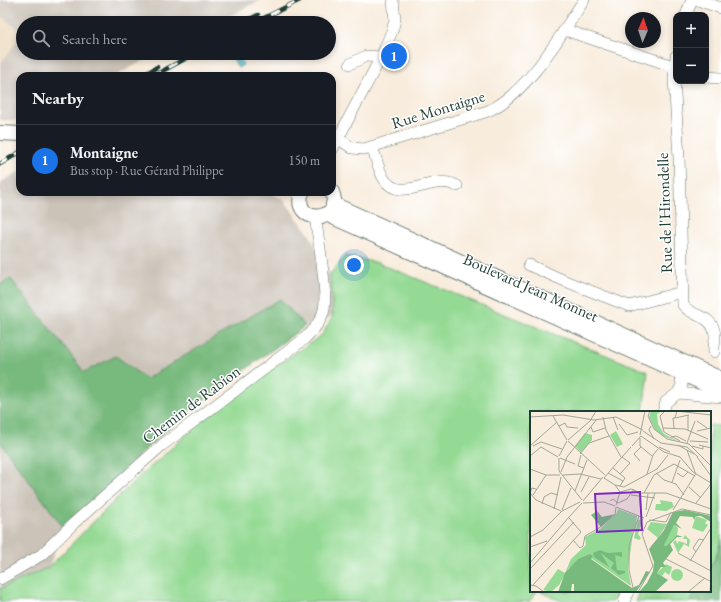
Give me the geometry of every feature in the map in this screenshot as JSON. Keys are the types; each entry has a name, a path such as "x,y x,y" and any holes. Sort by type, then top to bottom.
{"main road":[{"path":"299,196 305,211 326,207 721,379"},
{"name":"Boulevard Jean Monnet","path":"326,207 721,391"}],"street":[{"path":"336,134 381,56 392,31 395,20 393,0"},
{"name":"Rue Montaigne","path":"336,137 356,150 372,147 501,106 515,95 528,79 565,30 584,0"},
{"path":"687,12 692,0"},
{"path":"698,0 721,8"},
{"path":"565,30 670,65 673,68"},
{"path":"350,64 366,56 381,56"},
{"path":"709,77 721,78"},
{"name":"Rue de l'Hirondelle","path":"675,84 683,304 688,311 706,318 711,322 716,337 714,352"},
{"path":"372,147 382,174 390,186 405,190 444,180 457,186"},
{"name":"Chemin de Rabion","path":"0,579 41,555 74,523 161,446 303,340 317,326 324,311 326,207"},
{"path":"529,265 571,284 629,306 682,292"},
{"path":"663,411 666,402 678,393 682,385 680,372"},
{"path":"678,393 721,397"},
{"path":"624,602 628,592"}],"shaded area":[{"path":"0,0 261,0 230,16 16,16 16,28 0,15"},
{"path":"0,15 16,28 16,42 0,64"},
{"path":"16,42 16,60 145,60 122,72 16,72 16,120 0,120 0,64"},
{"path":"16,173 16,196 276,196 283,199 309,234 330,274 333,316 305,326 280,300 146,379 116,356 84,372 10,279 0,285 0,183"},
{"path":"0,442 63,527 49,567 0,589"}],"green space":[{"path":"346,256 378,263 648,372 643,411 530,411 530,592 536,592 529,602 0,602 0,589 49,567 130,485 201,422 261,376 322,335 333,316 330,274"},
{"path":"10,278 84,372 116,356 146,379 280,299 305,326 179,418 63,527 0,442 0,285"},
{"path":"711,425 721,426 721,540 716,557 711,566"},
{"path":"721,540 721,602 690,602 695,592 711,592 711,566 716,557"},
{"path":"541,592 618,592 613,602 563,602"},
{"path":"640,592 695,592 690,602 636,602"}],"water":[{"path":"234,60 240,60 243,65 238,68"}],"railway":[{"path":"268,16 300,0"},
{"path":"160,72 183,60"},
{"path":"149,72 157,67"},
{"path":"0,164 16,154"}],"place":[{"name":"Montaigne","path":"394,56"}]}
